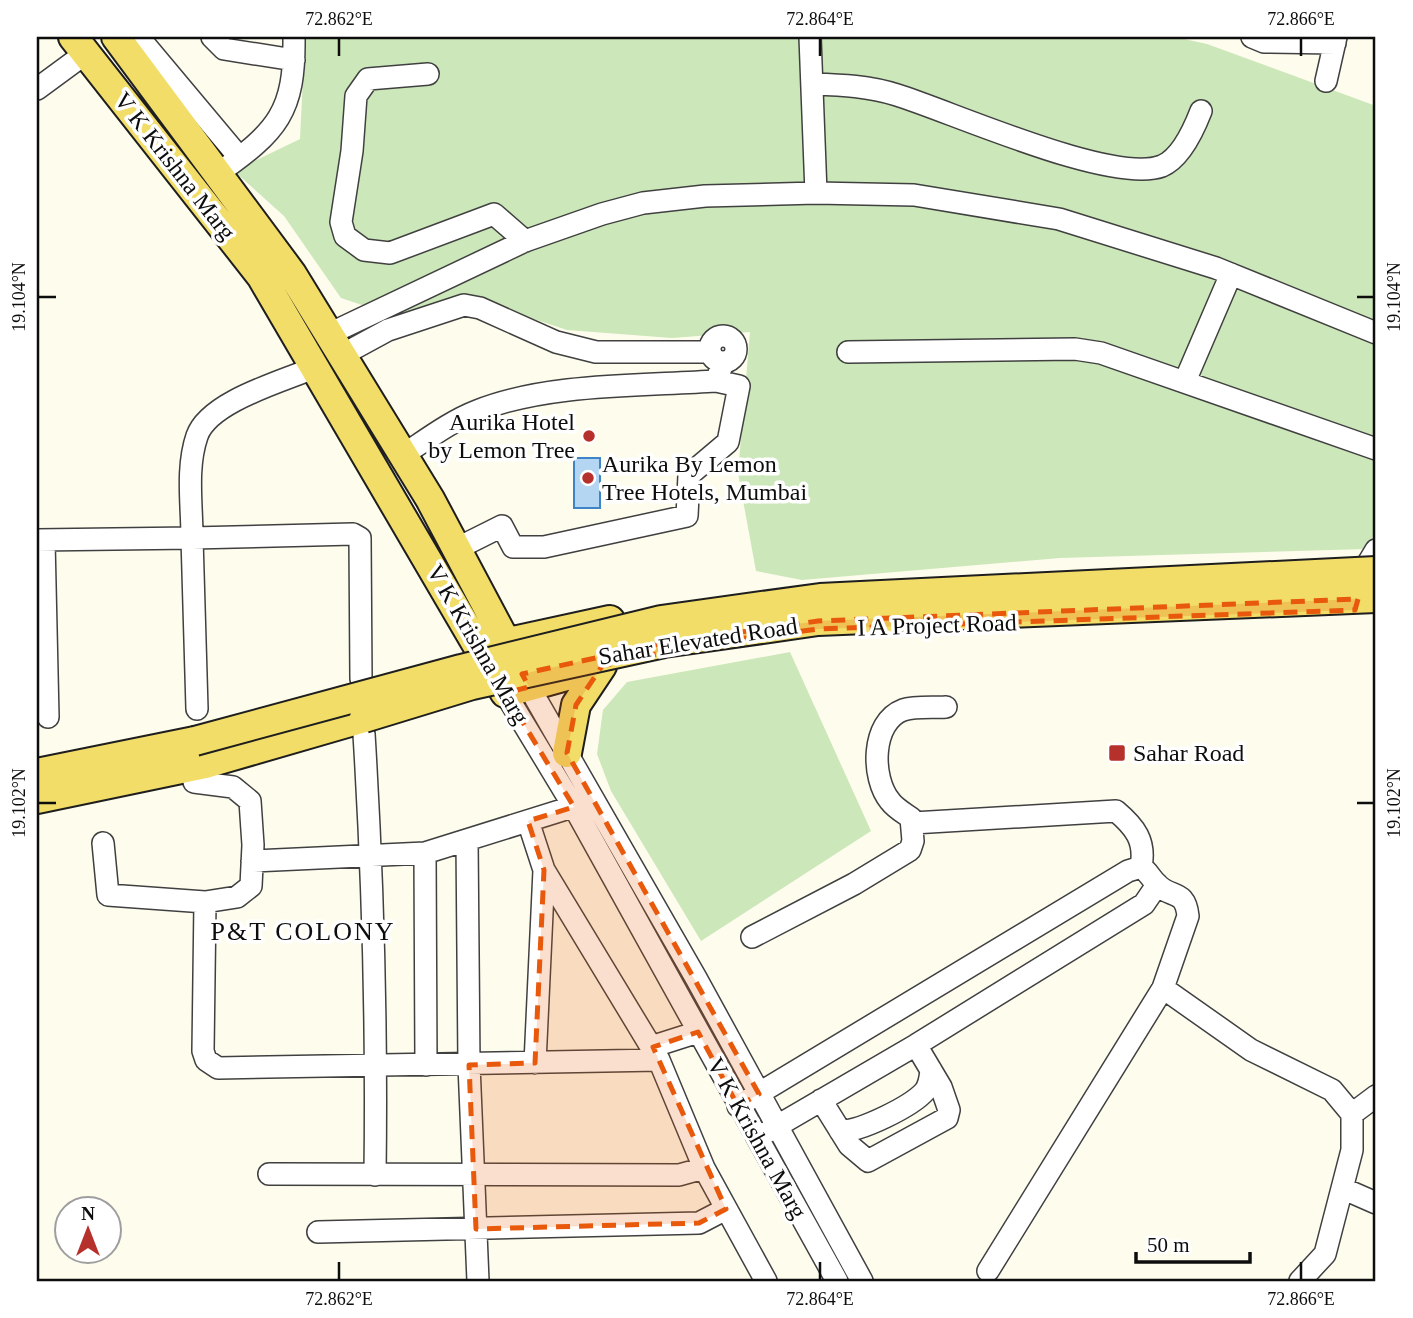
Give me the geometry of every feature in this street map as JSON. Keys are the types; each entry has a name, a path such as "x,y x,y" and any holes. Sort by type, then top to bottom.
{"main road":[{"name":"V K Krishna Marg","path":"132,41 228,166 316,367 493,645 517,690"},
{"name":"V K Krishna Marg","path":"80,45 335,344 403,455 489,610 493,645"},
{"path":"493,645 554,631 764,593 870,583 1374,563"},
{"name":"Sahar Elevated Road","path":"37,773 200,740 461,669 661,620 820,598 1374,563"},
{"name":"I A Project Road","path":"517,690 602,666 707,643 818,629 1369,606"},
{"name":"Sahar Elevated Road","path":"37,799 205,764 472,685 664,643 818,621 1369,606"},
{"path":"489,610 522,627 554,631"},
{"path":"567,753 576,705 602,666"}],"street":[{"path":"212,37 225,49 294,60"},
{"path":"228,166 272,127 288,106 294,60 293,37"},
{"path":"810,37 816,193"},
{"path":"1252,37 1264,41 1336,40 1326,82"},
{"path":"37,89 80,45"},
{"path":"428,74 368,79 356,96 352,151 341,222 345,236 365,250 390,253 494,214 525,241"},
{"path":"813,84 857,85 898,95 975,125 1120,169 1145,170 1163,166 1174,157 1193,131 1201,111"},
{"path":"335,344 525,241 602,214 643,203 705,196 816,193 914,195 1059,219 1231,274 1376,332"},
{"path":"1185,381 1231,274"},
{"path":"335,344 464,305 480,308 556,342 596,352 716,365 739,386 728,442 689,475 687,516 544,547 513,547 502,526 456,549"},
{"path":"848,352 1075,349 1101,353 1376,449"},
{"path":"403,455 475,412 498,404 716,365"},
{"path":"197,709 191,467 198,433 221,407 316,367"},
{"path":"48,717 40,540 353,534 360,538 361,679"},
{"path":"1369,606 1374,563"},
{"name":"V K Krishna Marg","path":"517,690 567,753 584,803 698,1032 837,1281"},
{"name":"V K Krishna Marg","path":"517,690 759,1094 862,1281"},
{"path":"946,708 905,709 888,720 880,734 878,751 883,785 889,801 913,823 1116,811 1134,826 1144,850 1141,867"},
{"path":"365,734 372,857 375,1175"},
{"path":"103,843 108,895 205,901 237,897 251,886 250,801 233,787 194,782"},
{"path":"252,861 425,853 584,803"},
{"path":"528,821 544,870 655,1054 704,1168 766,1281"},
{"path":"752,937 854,884 910,850 913,823"},
{"path":"467,840 469,1065 478,1281"},
{"path":"425,853 426,1065"},
{"path":"738,1106 1128,871 1141,867"},
{"path":"988,1271 1163,988 1188,916 1187,904 1178,895 1157,885 1151,874 1141,867"},
{"path":"535,1063 544,870"},
{"path":"756,1138 916,1045 1143,904 1157,885"},
{"path":"205,901 203,1051 206,1060 218,1068 535,1063 655,1054 698,1032"},
{"path":"1163,988 1251,1049 1332,1090 1352,1114 1352,1150 1325,1254 1310,1274 1300,1281"},
{"path":"821,1100 849,1145 868,1161 934,1127 947,1118 949,1110 916,1045"},
{"path":"840,1131 850,1132 878,1120 923,1094 929,1084 930,1068"},
{"path":"1352,1114 1376,1096"},
{"path":"269,1174 679,1175 704,1168"},
{"path":"1344,1189 1376,1203"},
{"path":"318,1232 699,1223 726,1209"}],"highlighted area":[{"path":"1358,599 1355,610 818,629 707,643 602,666 576,705 567,753 759,1094 738,1106 698,1032 653,1047 726,1209 699,1223 476,1229 469,1065 535,1063 544,870 528,821 574,807 505,693 529,687 522,674 664,643 818,621"}],"green space":[{"path":"305,37 1175,37 1207,44 1376,106 1376,531 1366,549 1060,558 802,580 756,571 738,473 750,332 672,338 567,330 470,298 388,330 368,307 341,298 284,216 234,171 300,139"},
{"path":"790,652 871,831 701,941 611,791 597,754 603,710 627,682"}],"water":[{"path":"574,458 600,458 600,508 574,508"}],"place":[{"name":"Aurika Hotel by Lemon Tree","path":"589,436"},
{"name":"Aurika By Lemon Tree Hotels, Mumbai","path":"588,478"},
{"name":"Sahar Road","path":"1117,753"}],"district":[{"name":"P&T COLONY","path":"303,931"}]}
